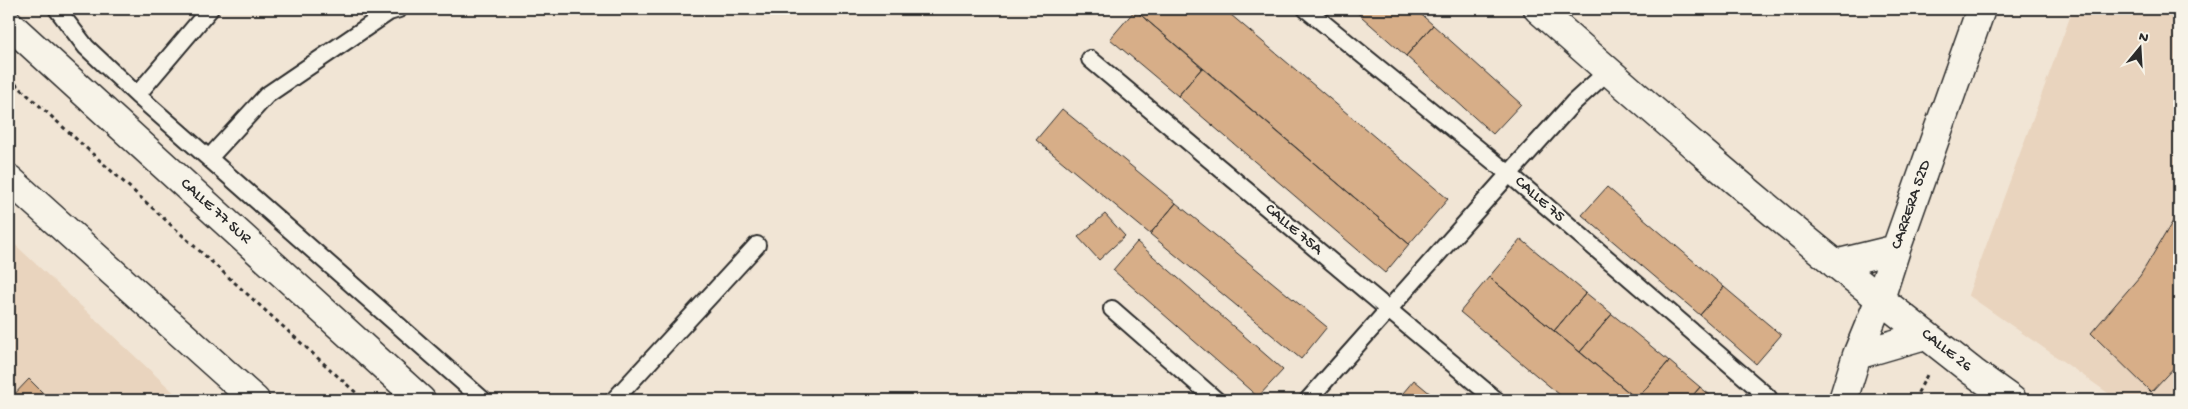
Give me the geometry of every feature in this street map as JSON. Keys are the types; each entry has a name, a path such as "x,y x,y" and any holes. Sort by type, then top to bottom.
{"street":[{"path":"1538,9 1835,264 1880,299"},
{"name":"CARRERA 52D","path":"1842,400 1857,355 1880,299 1981,9"},
{"name":"CALLE 77 SUR","path":"9,24 420,400"},
{"path":"9,178 255,400"},
{"path":"1835,264 1896,249"},
{"name":"CALLE 26","path":"1880,299 2012,400"},
{"path":"1857,355 1925,335"}],"lane":[{"path":"58,9 86,46 137,95 483,400"},
{"path":"137,95 210,9"},
{"path":"209,158 267,95 390,12 399,9"},
{"name":"CALLE 75","path":"1306,9 1508,174 1768,397"},
{"name":"CALLE 75A","path":"1090,59 1496,400"},
{"path":"1308,400 1508,174 1573,103 1608,71"},
{"path":"614,400 757,245"},
{"path":"1112,309 1216,400"}],"path":[{"path":"9,78 364,400"}],"shaded area":[{"path":"2073,9 2179,9 2179,387 2172,400 2118,400 1968,295"},
{"path":"9,239 182,400 9,400"}],"building":[{"path":"1136,9 1224,9 1448,199 1409,244"},
{"path":"1353,9 1415,9 1433,25 1406,56"},
{"path":"1135,10 1202,68 1178,96 1110,39"},
{"path":"1433,25 1521,104 1493,134 1406,56"},
{"path":"1202,68 1409,244 1385,273 1178,96"},
{"path":"1062,109 1176,203 1150,234 1036,140"},
{"path":"1607,187 1724,287 1700,315 1582,215"},
{"path":"1176,203 1327,327 1301,359 1150,234"},
{"path":"2179,211 2179,362 2151,392 2091,333 2140,276"},
{"path":"1105,214 1125,236 1099,260 1078,237"},
{"path":"1521,239 1586,293 1554,331 1489,277"},
{"path":"1137,242 1283,370 1258,397 1113,270"},
{"path":"1489,277 1638,400 1566,400 1460,312"},
{"path":"1724,287 1781,335 1756,364 1700,315"},
{"path":"1586,293 1612,314 1580,352 1554,331"},
{"path":"1612,314 1669,361 1637,399 1580,352"},
{"path":"1669,361 1700,387 1689,400 1637,399"},
{"path":"29,379 50,400 9,400"},
{"path":"1414,380 1438,400 1397,400"},
{"path":"1700,387 1716,400 1689,400"}]}
